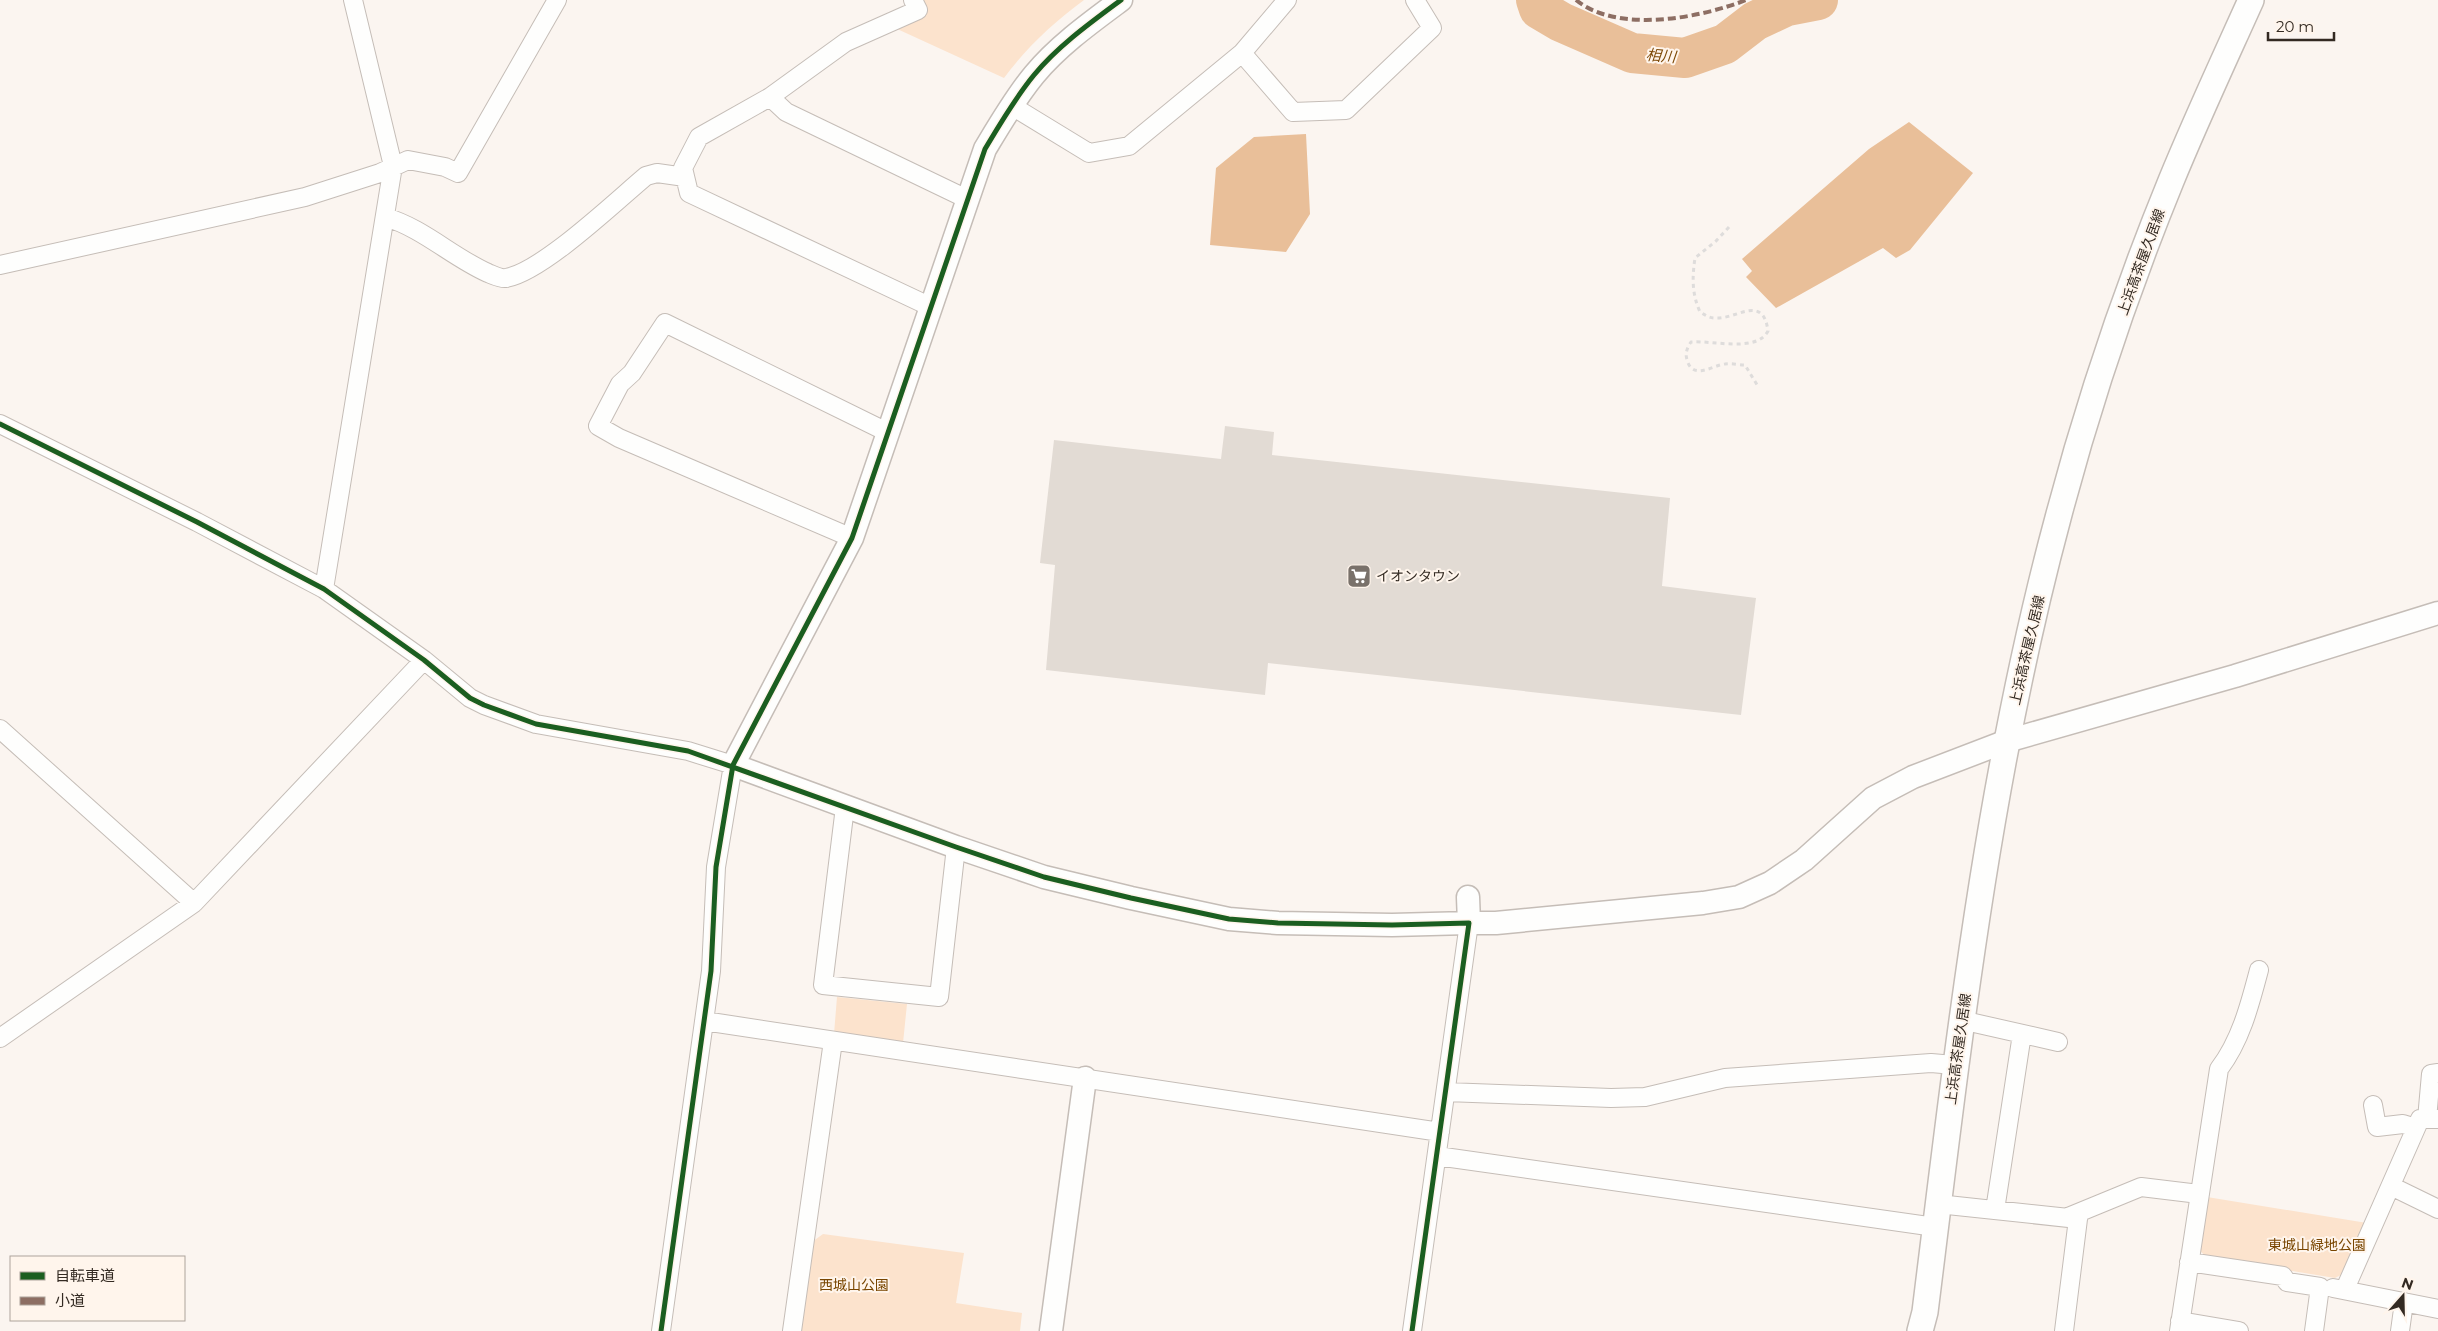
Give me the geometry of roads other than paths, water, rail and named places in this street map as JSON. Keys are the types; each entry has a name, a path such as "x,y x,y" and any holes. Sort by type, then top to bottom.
{"main road":[{"name":"上浜高茶屋久居線","path":"1920,1331 1937,1216 1954,1065 2007,741 2025,653 2058,519 2082,432 2136,272 2171,181 2251,0"}],"street":[{"path":"324,590 393,166 353,0"},
{"path":"0,265 305,197 380,173 408,160 445,167 458,173 557,0"},
{"path":"913,0 918,10 846,42 770,97 699,137 683,168 689,193 931,307"},
{"path":"661,1331 711,970 716,867 733,765 852,538 985,150 1034,74 1053,55 1121,0"},
{"path":"1012,106 1089,153 1129,146 1242,53 1287,0"},
{"path":"1242,53 1293,112 1346,110 1432,28 1415,0"},
{"path":"770,97 786,112 967,199"},
{"path":"385,217 402,222 487,272 503,278 516,275 555,252 646,176 657,173 685,178"},
{"path":"852,538 619,438 598,426 620,384 632,373 665,323 889,433"},
{"path":"0,424 197,522 324,590 424,660 470,698 484,705 536,724 688,751 733,765 956,847 1044,876 1130,898 1229,919 1297,924 1392,925 1496,922 1703,903 1739,897 1770,883 1804,860 1873,798 1893,787 2007,741 2236,676 2438,613"},
{"path":"0,1038 194,903 424,660"},
{"path":"0,729 194,903"},
{"path":"844,807 823,985 939,997 956,847"},
{"path":"1412,1331 1469,922 1468,897"},
{"path":"2239,1331 2180,1326 2219,1069 2228,1058 2242,1026 2259,970"},
{"path":"1961,1020 2058,1042"},
{"path":"704,1021 1440,1132"},
{"path":"1995,1210 2022,1034"},
{"path":"792,1331 833,1041"},
{"path":"1446,1092 1611,1098 1645,1097 1726,1078 1931,1063 1954,1065"},
{"path":"2344,1289 2391,1186 2427,1122 2431,1074 2438,1073"},
{"path":"1051,1331 1085,1078"},
{"path":"2373,1106 2377,1127 2427,1122"},
{"path":"1437,1156 1937,1216 1995,1210 2078,1219 2064,1331"},
{"path":"2068,1217 2141,1186 2199,1194"},
{"path":"2391,1186 2438,1209"},
{"path":"2189,1262 2283,1276 2287,1282 2344,1289 2438,1309"},
{"path":"2314,1331 2320,1287"},
{"path":"2400,1331 2404,1302"}],"waterway":[{"name":"相川","path":"1536,0 1539,9 1561,22 1632,53 1685,58 1725,44 1755,21 1787,6 1818,0"}],"place":[{"name":"イオンタウン","path":"1359,576"}],"park label":[{"name":"東城山緑地公園","path":"2317,1245"},
{"name":"西城山公園","path":"854,1285"}]}
